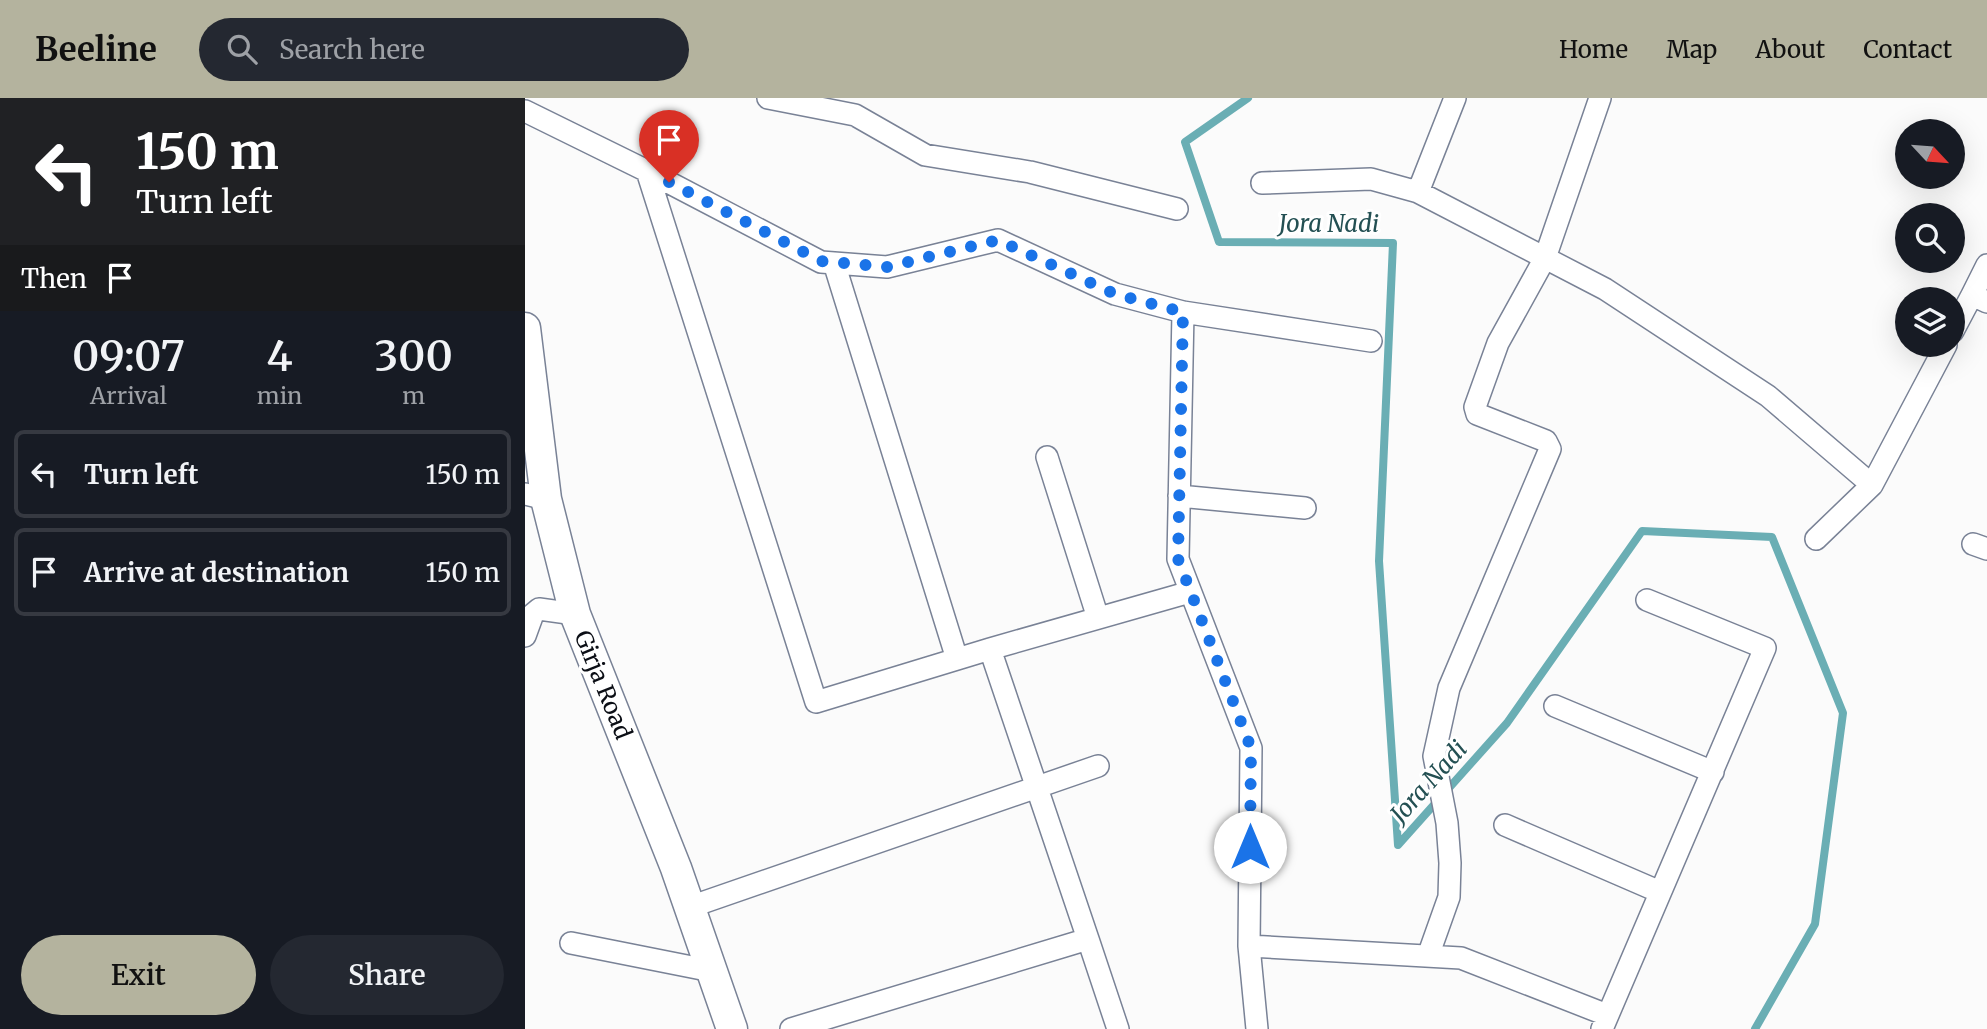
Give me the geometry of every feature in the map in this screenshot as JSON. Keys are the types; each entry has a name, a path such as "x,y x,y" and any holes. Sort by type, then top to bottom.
{"main road":[{"name":"Girja Road","path":"525,327 535,497 575,614 690,908 732,1029"}],"street":[{"path":"768,98 855,115 925,155 1030,172 1177,209"},
{"path":"1418,192 1455,98"},
{"path":"1428,956 1449,897 1447,823 1434,756 1449,688 1550,449 1546,441 1477,414 1475,407 1499,343 1545,258 1600,98"},
{"path":"525,111 647,170 821,261 887,267 998,240 1115,294 1183,312 1371,341"},
{"path":"647,170 816,702 1190,592"},
{"path":"1262,183 1371,179 1418,192 1605,289 1768,396 1872,485"},
{"path":"834,263 957,659"},
{"path":"1965,317 1980,299 1987,265"},
{"path":"1183,312 1178,559 1251,748 1249,946 1257,1029"},
{"path":"1816,539 1872,485 1940,357"},
{"path":"1047,457 1098,618"},
{"path":"1179,496 1305,508"},
{"path":"1249,946 1461,958 1605,1022 1765,648 1647,600"},
{"path":"525,636 533,614 539,609 575,614"},
{"path":"990,649 1118,1029"},
{"path":"1555,706 1713,772"},
{"path":"690,908 1098,766"},
{"path":"1505,825 1660,892"},
{"path":"791,1029 1088,939"},
{"path":"571,943 712,971"}],"waterway":[{"name":"Jora Nadi","path":"1248,98 1185,142 1219,242 1393,243 1379,561 1398,845 1507,723 1642,531 1772,537 1843,713 1815,924 1755,1029"}],"route":[{"path":"669,182 821,261 887,267 998,240 1115,294 1183,312 1178,559 1251,748 1250,847"}]}
